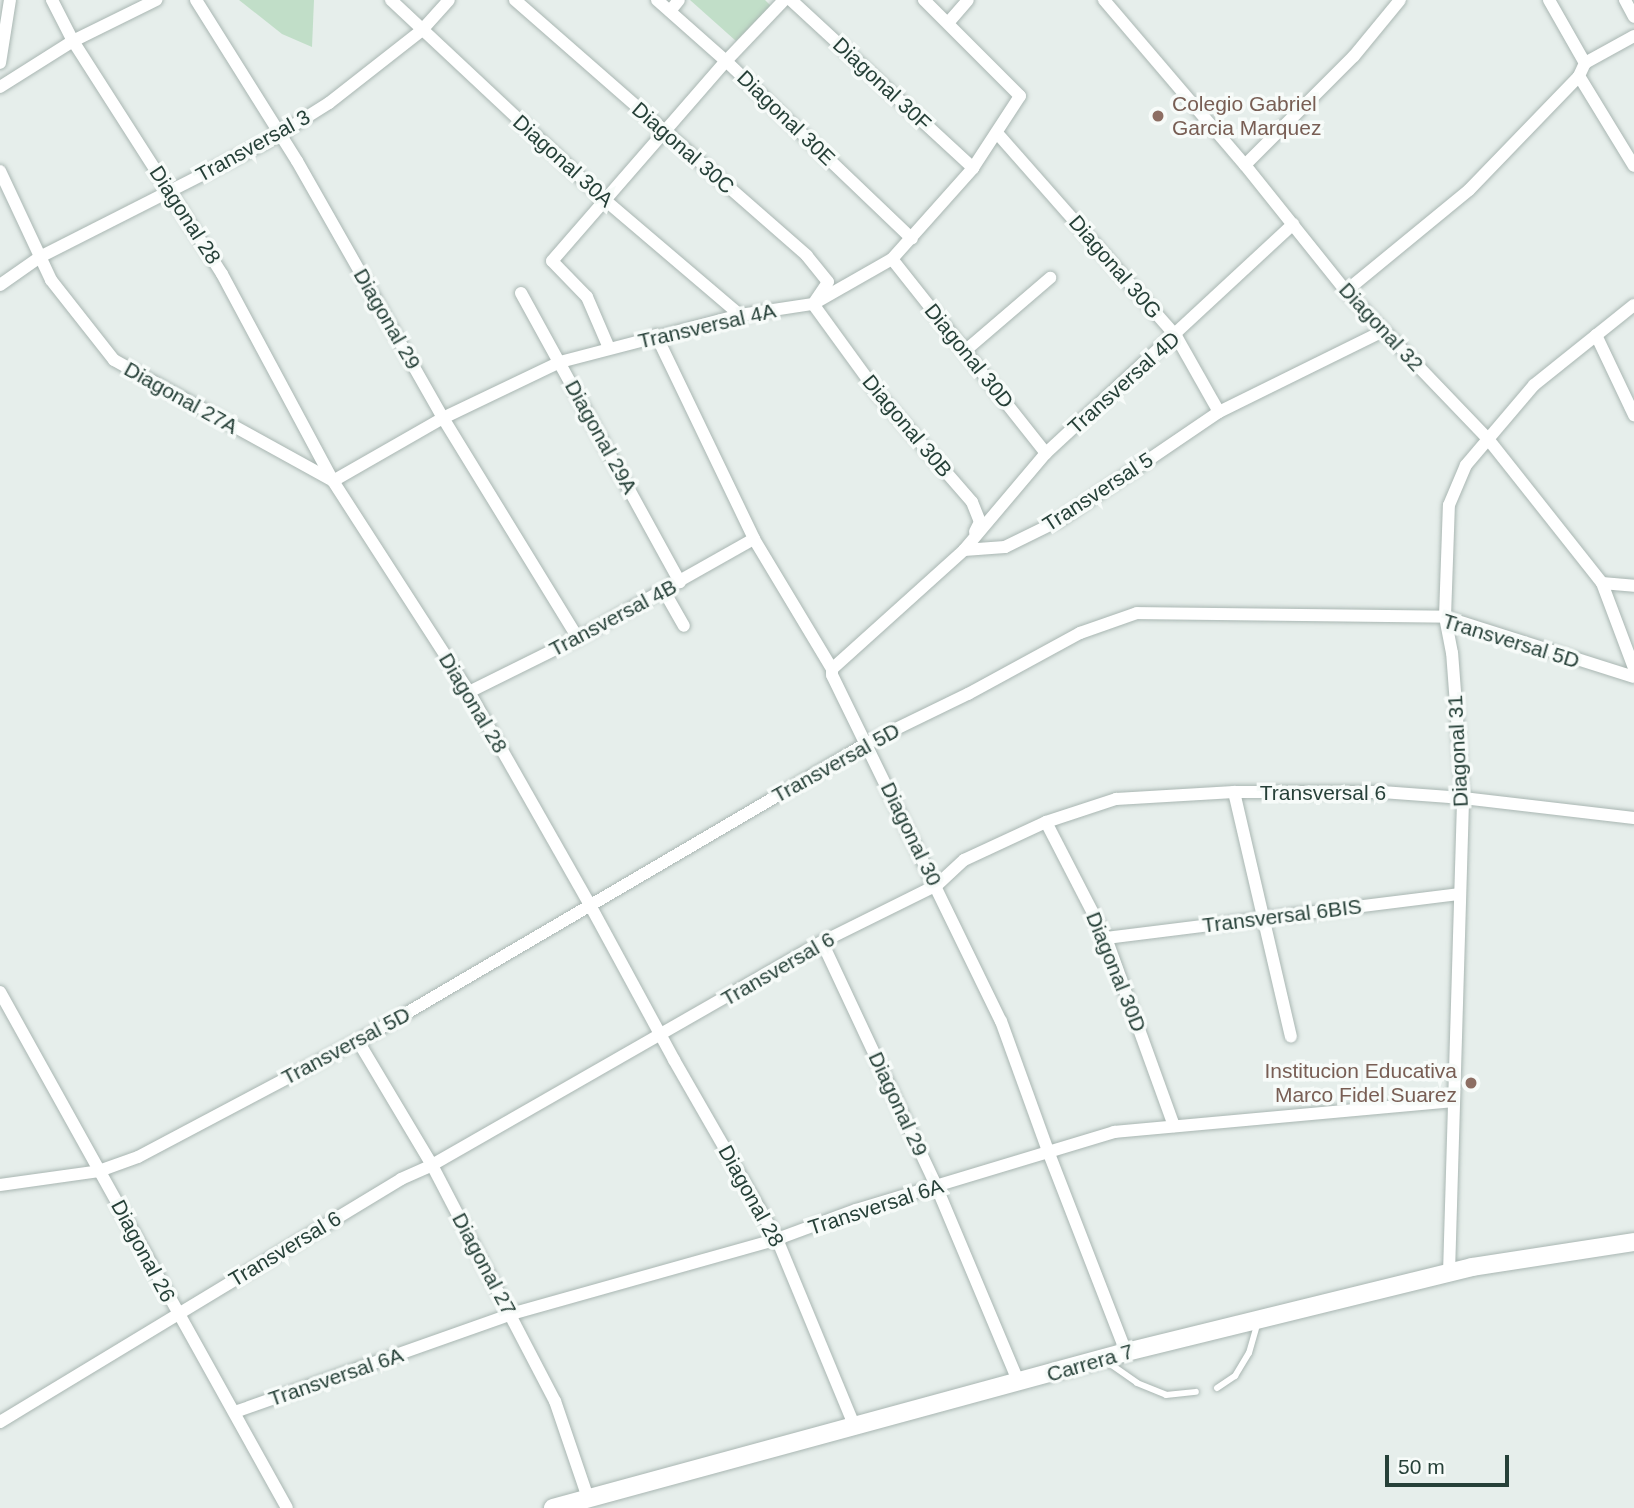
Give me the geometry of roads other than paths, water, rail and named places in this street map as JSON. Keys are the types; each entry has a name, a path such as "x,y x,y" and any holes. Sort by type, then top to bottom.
{"main road":[{"name":"Carrera 7","path":"552,1508 1020,1383 1126,1352 1259,1319 1449,1273 1634,1242"}],"street":[{"path":"0,63 10,0"},
{"name":"Diagonal 28","path":"52,0 74,41 222,274 333,481 469,692 591,906 660,1036 777,1239 855,1427"},
{"path":"0,87 74,41 156,0"},
{"name":"Diagonal 29","path":"196,0 297,161 443,418 578,638"},
{"name":"Diagonal 30A","path":"391,0 605,200 740,315"},
{"name":"Transversal 3","path":"0,285 40,257 170,192 278,134 329,103 422,30 449,0"},
{"name":"Diagonal 30C","path":"515,0 807,256 828,282 813,304"},
{"name":"Diagonal 30E","path":"657,0 726,61 912,239"},
{"path":"670,11 679,0"},
{"path":"610,348 587,297 552,261 726,61 784,0"},
{"name":"Diagonal 30F","path":"791,0 973,168"},
{"path":"924,0 948,23 968,0"},
{"name":"Diagonal 32","path":"1104,0 1245,165 1346,291 1488,439 1602,583 1634,668"},
{"path":"1245,165 1354,56 1400,0"},
{"path":"1549,0 1585,63"},
{"path":"1625,0 1634,17"},
{"name":"Transversal 4A","path":"333,481 443,418 560,362 740,315 813,304 892,259 973,168 1020,96 948,23"},
{"path":"1346,291 1469,190 1579,76 1585,63 1634,36"},
{"path":"1579,76 1634,166"},
{"name":"Diagonal 30G","path":"997,133 1175,336 1219,412"},
{"name":"Diagonal 27A","path":"0,171 51,280 114,360 333,481"},
{"name":"Transversal 4D","path":"964,550 1046,453 1293,224"},
{"name":"Diagonal 30D","path":"892,259 1046,453"},
{"path":"966,350 1050,278"},
{"name":"Diagonal 29A","path":"521,293 680,582"},
{"name":"Diagonal 30B","path":"813,304 879,395 972,502 980,522 964,550"},
{"name":"Diagonal 31","path":"1449,1273 1458,894 1463,798 1452,653 1445,617 1449,505 1466,465 1534,385 1634,305"},
{"name":"Transversal 5","path":"964,550 1005,547 1060,520 1219,412 1383,331"},
{"name":"Diagonal 30","path":"656,335 754,539 832,669 832,676 937,885 1001,1021 1126,1352"},
{"path":"1596,335 1634,415"},
{"name":"Transversal 4B","path":"469,692 578,638 754,539"},
{"path":"832,669 964,550"},
{"path":"1602,583 1634,586"},
{"path":"664,591 684,626"},
{"name":"Transversal 5D","path":"0,1185 99,1171 138,1157 358,1041 867,743 968,694 1080,634 1137,613 1445,617 1634,677"},
{"path":"1234,792 1291,1036"},
{"name":"Transversal 6","path":"0,1422 6,1415 401,1179 432,1165 822,942 937,885 964,860 1046,822 1116,799 1234,792 1382,792 1463,798 1634,818"},
{"name":"Diagonal 30D","path":"1046,822 1106,938 1174,1126"},
{"name":"Transversal 6BIS","path":"1106,938 1458,894"},
{"name":"Diagonal 29","path":"822,942 937,1188 1020,1383"},
{"name":"Diagonal 26","path":"0,992 287,1508"},
{"name":"Diagonal 27","path":"358,1041 432,1165 555,1401 588,1498"},
{"name":"Transversal 6A","path":"235,1412 511,1314 777,1239 856,1210 937,1188 1114,1132 1454,1101"}],"lane":[{"path":"1217,1388 1235,1376 1249,1353 1259,1319"},
{"path":"1102,1359 1137,1383 1166,1395 1196,1392"}],"place":[{"name":"Colegio Gabriel Garcia Marquez","path":"1158,116"},
{"name":"Institucion Educativa Marco Fidel Suarez","path":"1471,1083"}]}
